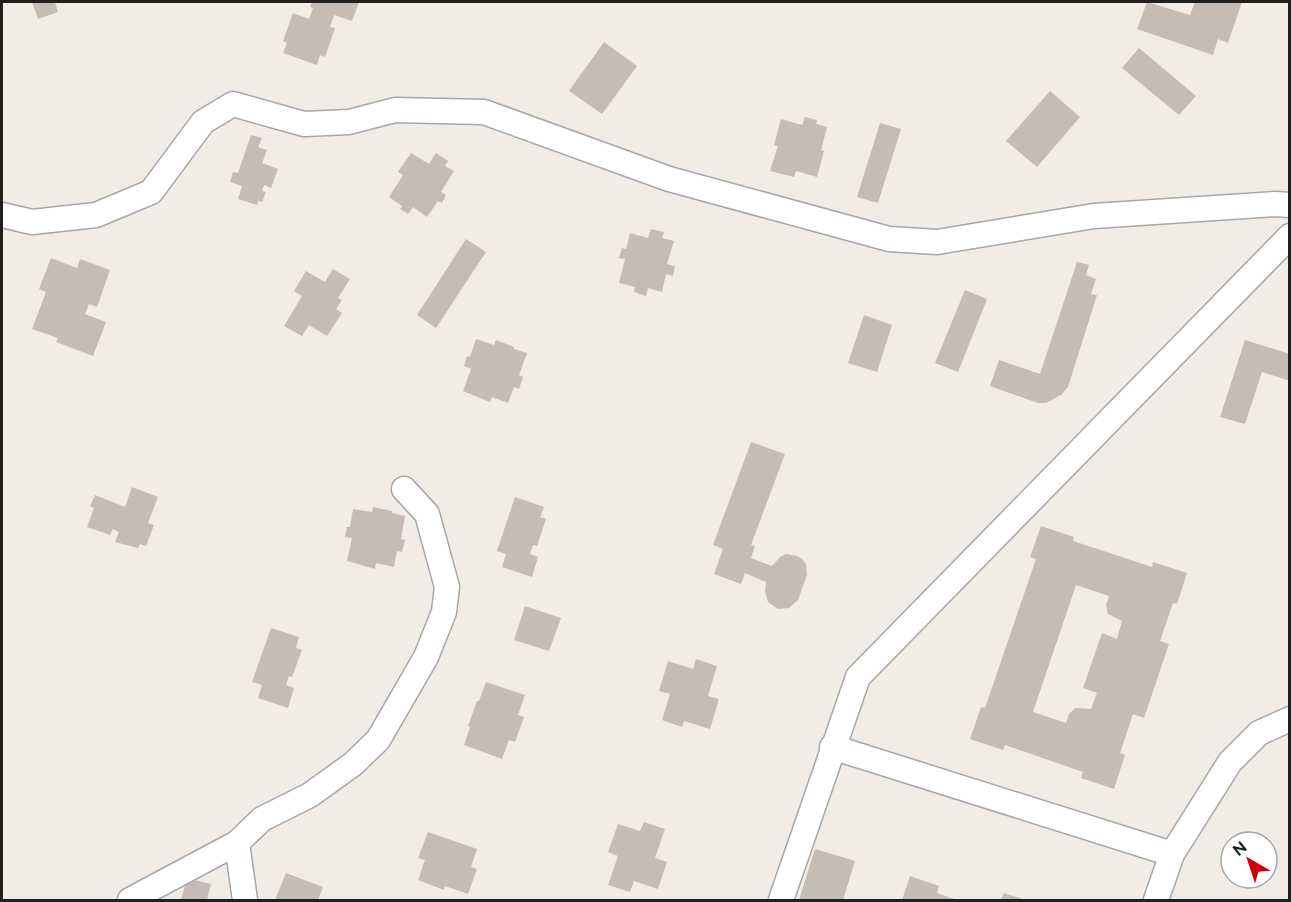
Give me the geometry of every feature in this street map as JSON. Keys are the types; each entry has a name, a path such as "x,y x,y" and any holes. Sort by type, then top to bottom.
{"street":[{"path":"2,215 32,222 96,215 151,192 203,122 233,104 304,124 349,122 395,110 484,112 669,179 889,239 937,242 1094,216 1275,204 1290,205"},
{"path":"781,900 858,677 1290,236"},
{"path":"130,900 237,843 262,819 310,795 353,764 378,740 426,657 444,612 447,588 427,514 404,489"},
{"path":"1156,900 1172,854 1230,762 1259,733 1290,719"},
{"path":"832,747 1172,854"},
{"path":"237,843 245,900"}],"building":[{"path":"32,2 55,2 58,12 38,19"},
{"path":"312,2 359,2 352,21 334,15 330,27 335,28 325,57 320,55 317,65 283,53 287,43 283,41 293,13 309,19 313,8 310,7"},
{"path":"1147,2 1190,15 1195,2 1242,2 1228,43 1218,39 1213,55 1137,29"},
{"path":"604,42 637,66 602,114 569,91"},
{"path":"1139,48 1196,96 1179,115 1122,68"},
{"path":"1050,91 1080,117 1037,167 1006,141"},
{"path":"805,117 817,120 816,124 827,127 817,177 796,171 794,177 770,171 778,146 774,145 781,119 802,125"},
{"path":"880,123 901,129 878,203 857,197"},
{"path":"251,135 262,138 258,147 267,150 262,163 278,169 271,188 264,185 262,191 266,192 262,202 258,201 257,205 238,199 242,186 230,182 233,172 238,173"},
{"path":"411,153 429,164 436,153 448,161 445,166 454,171 441,192 446,195 442,203 438,201 427,217 413,207 408,214 400,209 402,206 389,197 403,175 398,172"},
{"path":"651,229 664,232 662,238 674,241 667,264 675,266 673,276 666,274 662,292 648,288 646,296 634,292 635,287 619,283 625,259 619,258 622,248 626,249 630,233 648,238"},
{"path":"466,239 486,252 436,328 417,315"},
{"path":"51,258 77,268 80,259 110,270 97,307 89,304 85,314 106,322 93,356 56,342 58,338 32,329 46,292 39,289"},
{"path":"1077,262 1089,265 1086,275 1096,279 1091,294 1097,295 1068,387 1061,395 1046,403 1038,403 990,386 999,360 1040,374"},
{"path":"333,269 350,279 338,298 342,300 336,309 342,313 327,336 309,325 302,336 284,326 302,296 294,291 306,271 325,282"},
{"path":"965,290 987,299 958,372 935,363"},
{"path":"864,315 892,325 877,372 848,363"},
{"path":"476,339 494,345 496,340 527,353 519,375 523,377 519,389 514,387 508,403 492,397 490,402 463,391 471,369 464,366 467,356 470,357"},
{"path":"1245,340 1290,354 1290,381 1262,372 1245,424 1220,417"},
{"path":"751,442 785,454 751,545 755,546 751,558 772,566 786,554 797,556 806,564 807,575 798,600 789,608 778,609 768,602 765,591 766,582 745,573 741,584 714,574 723,549 713,545"},
{"path":"132,487 158,497 148,523 154,525 146,546 140,544 138,548 115,542 119,532 113,529 110,535 87,527 94,508 90,506 95,495 125,507"},
{"path":"515,497 544,507 540,517 546,519 537,546 533,545 530,554 538,557 532,577 502,567 506,554 497,551"},
{"path":"373,507 405,516 401,539 405,540 402,552 397,551 394,567 376,563 375,569 347,561 352,538 345,537 347,527 350,527 353,509 372,512"},
{"path":"1041,526 1074,537 1073,541 1152,567 1153,562 1187,573 1177,604 1173,603 1160,641 1169,644 1144,718 1133,714 1120,753 1125,755 1114,789 1081,778 1083,772 1005,745 1003,750 970,739 981,707 985,708 1036,559 1030,557","holes":["1076,585 1109,596 1106,605 1108,614 1122,621 1117,639 1102,633 1083,688 1097,693 1091,709 1075,708 1069,714 1066,723 1033,712"]},
{"path":"525,606 561,618 549,651 514,640"},
{"path":"271,628 299,637 296,648 302,650 292,677 289,676 286,685 294,688 288,708 258,698 262,685 252,682"},
{"path":"696,659 717,666 708,696 719,699 710,729 684,721 682,727 662,720 670,694 659,691 668,661 693,669"},
{"path":"486,682 525,695 518,715 524,717 515,742 509,740 502,759 464,745 470,727 468,726"},
{"path":"644,822 665,829 655,858 667,862 658,889 634,881 630,892 608,885 618,856 608,852 618,824 640,831"},
{"path":"428,832 477,849 471,867 477,869 468,894 445,886 444,890 418,880 425,860 418,858"},
{"path":"815,849 855,861 843,900 799,900"},
{"path":"286,873 323,887 318,900 275,900"},
{"path":"910,876 939,886 937,893 957,900 902,900"},
{"path":"187,878 211,884 207,900 181,900"},
{"path":"1004,893 1026,900 1001,900"}]}
